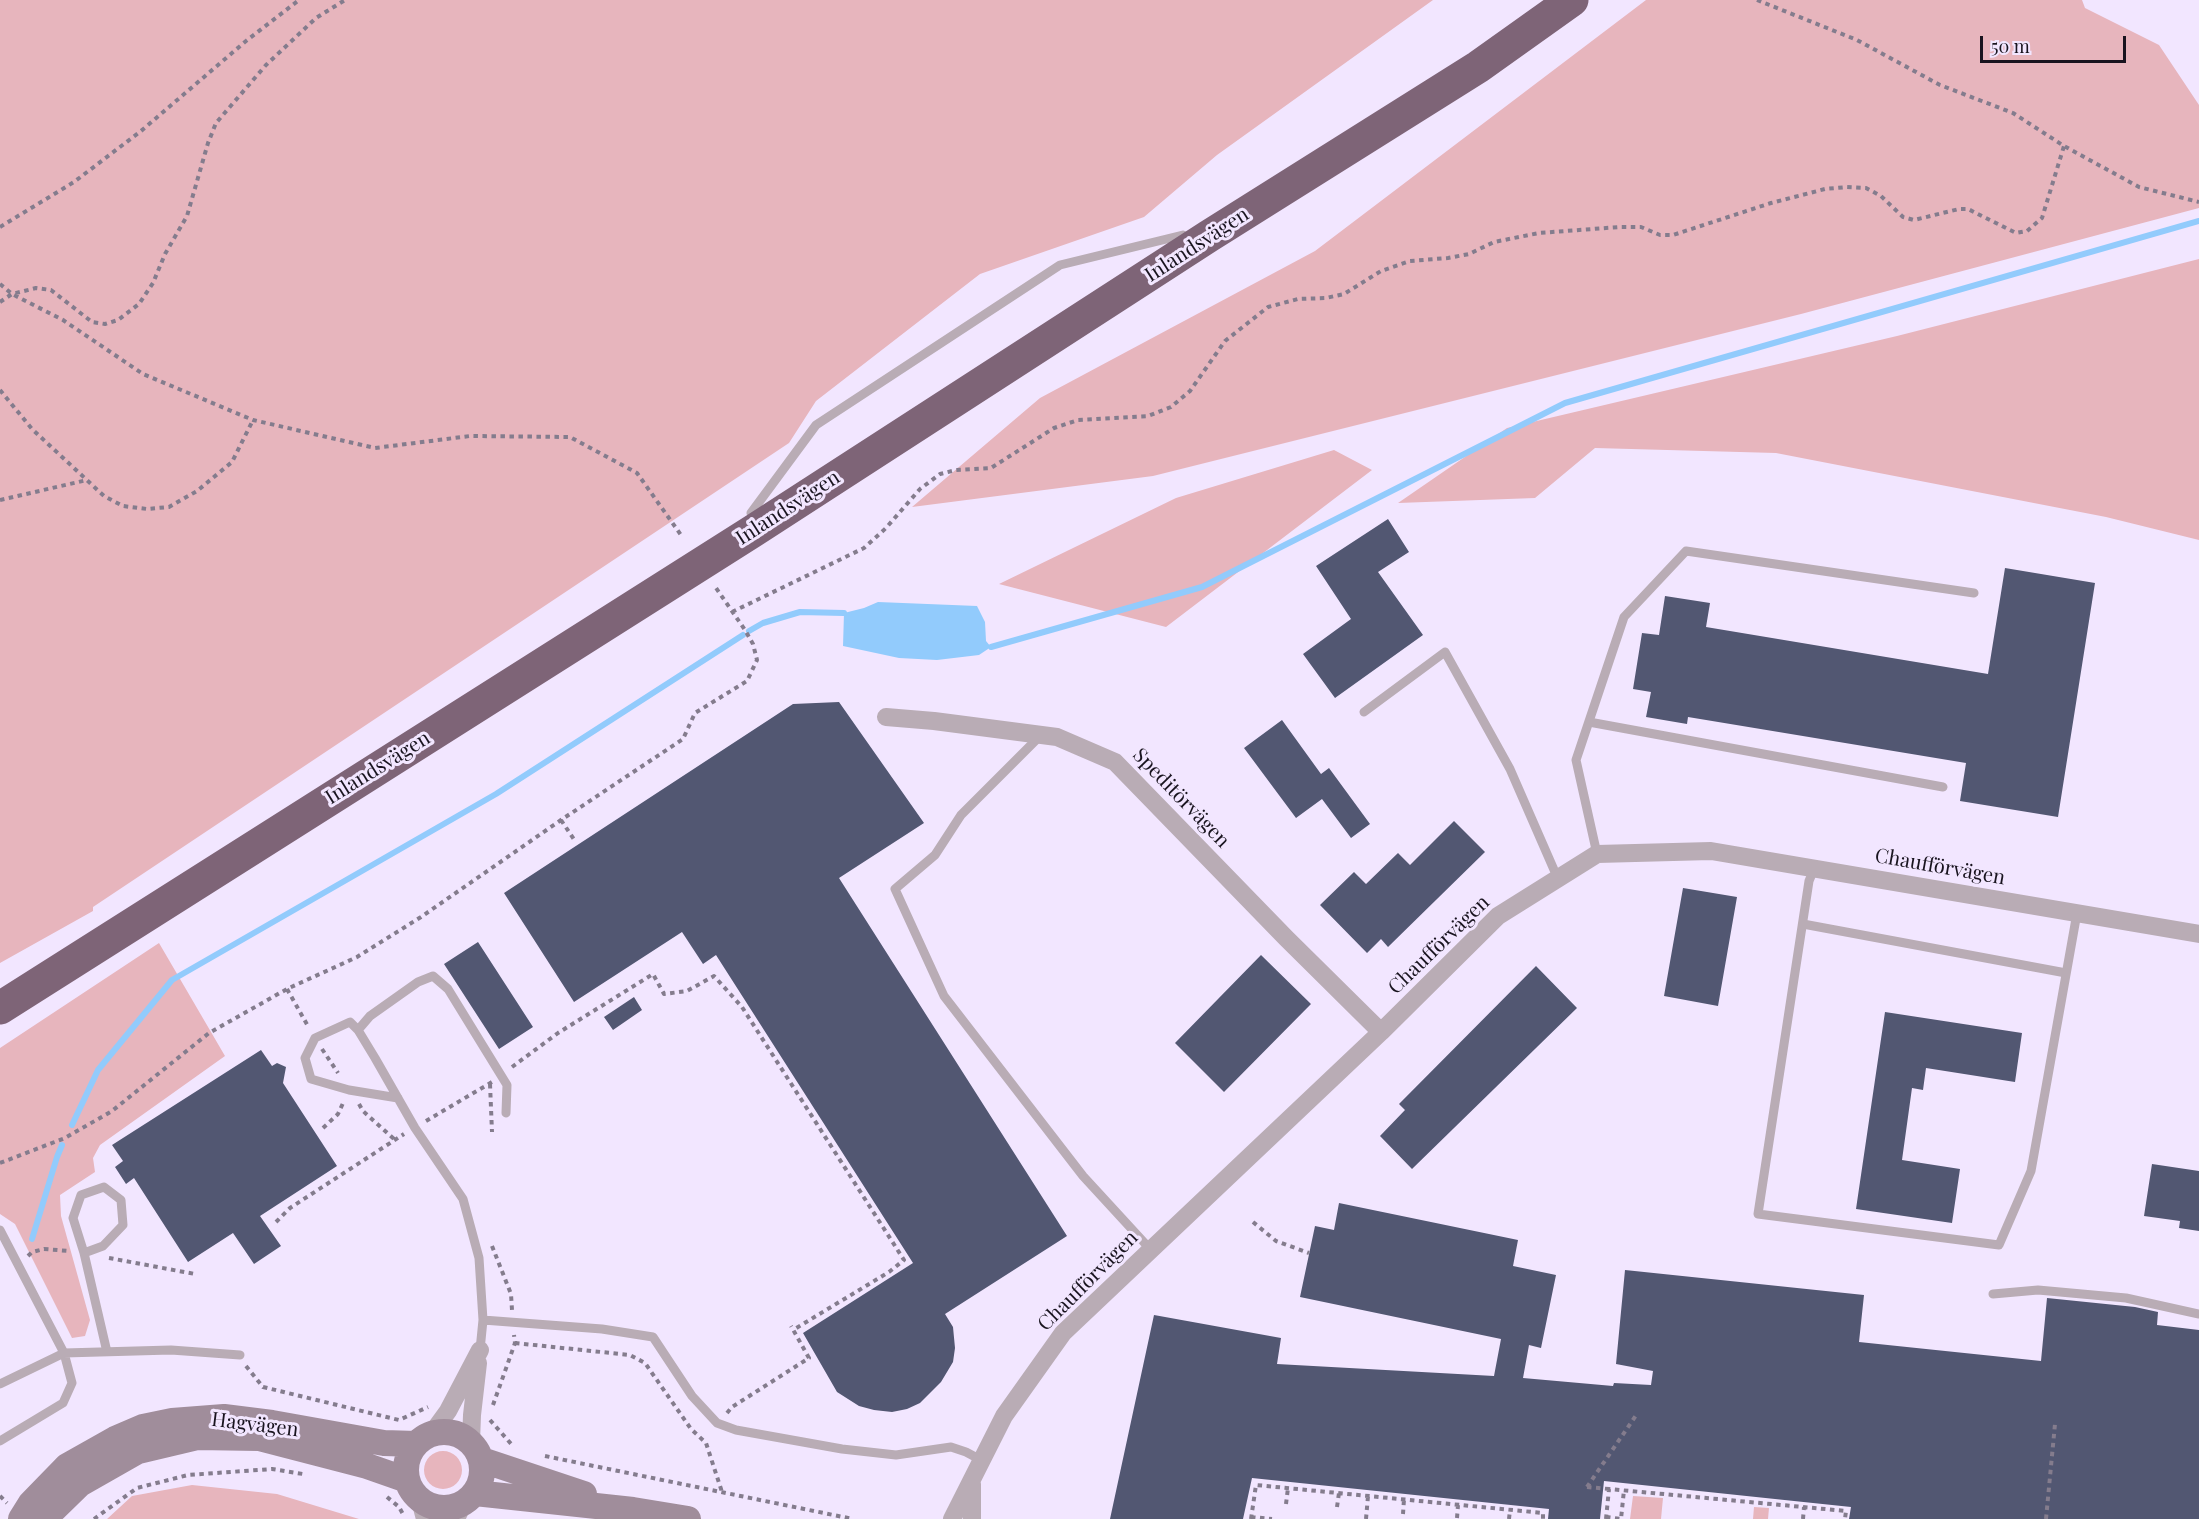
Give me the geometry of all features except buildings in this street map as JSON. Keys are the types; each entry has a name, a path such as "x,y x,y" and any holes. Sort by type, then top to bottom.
{"highway":[{"name":"Inlandsvägen","path":"0,984 751,513 970,369 1183,235 1464,53 1540,0"},
{"name":"Inlandsvägen","path":"0,1008 743,537 1209,236 1478,67 1572,0"}],"street":[{"name":"Speditörvägen","path":"886,717 1057,737 1115,762 1381,1032"},
{"name":"Chaufförvägen","path":"952,1519 1013,1401 1063,1333 1381,1032 1498,916 1597,854 1711,851 2199,934"},
{"path":"480,1350 448,1411 406,1461 414,1505 444,1509 465,1506 633,1510 688,1519"},
{"path":"465,1506 482,1480 472,1415 480,1350"},
{"name":"Hagvägen","path":"21,1519 31,1503 67,1466 143,1427 172,1421 224,1417 384,1443 424,1438"},
{"path":"424,1438 444,1431 457,1433 476,1451 633,1510"},
{"name":"Hagvägen","path":"44,1519 80,1484 138,1451 197,1437 259,1438 357,1463 414,1505"},
{"name":"Chaufförvägen","path":"972,1482 972,1519"}],"lane":[{"path":"1597,854 1576,760 1624,617 1686,550 1974,593"},
{"path":"1364,712 1445,652 1510,769 1558,879"},
{"path":"1589,722 1944,786"},
{"path":"1041,735 961,814 935,855 895,889 944,996 1083,1176 1151,1250"},
{"path":"1814,869 1809,881 1758,1214 1999,1245 2031,1171 2077,913"},
{"path":"1803,924 2066,973"},
{"path":"358,1030 370,1016 418,982 433,976 448,989 507,1085 506,1113"},
{"path":"398,1098 349,1090 311,1079 304,1058 315,1038 350,1022 358,1030 398,1098 415,1128 463,1199 478,1258 483,1320 480,1350"},
{"path":"84,1253 103,1246 123,1225 121,1200 104,1187 81,1195 73,1218 84,1253 106,1352"},
{"path":"0,1230 64,1353 72,1383 63,1403 0,1441"},
{"path":"1992,1294 2038,1290 2126,1298 2199,1314"},
{"path":"483,1320 602,1329 653,1337 693,1396 720,1424 736,1430 842,1449 896,1455 951,1447 981,1460"},
{"path":"0,1384 64,1353 171,1350 240,1354"}],"path":[{"path":"0,227 74,182 132,138 246,41 299,0"},
{"path":"0,302 12,294 36,288 51,290 92,322 105,324 118,320 139,304 153,283 165,254 187,216 216,123 266,65 316,18 345,0"},
{"path":"1757,0 1857,40 1940,85 2013,113 2064,146 2139,187 2199,202"},
{"path":"732,612 864,548 886,528 920,489 940,474 956,470 990,468 1054,428 1078,420 1148,416 1171,407 1190,392 1225,341 1268,307 1298,299 1326,298 1344,294 1381,272 1410,261 1469,254 1494,242 1539,233 1620,227 1641,227 1660,235 1673,235 1771,202 1836,188 1866,188 1881,196 1903,218 1914,220 1959,208 1968,209 2016,233 2027,231 2042,219 2064,146"},
{"path":"0,284 12,294 63,320 143,374 253,420 375,448 470,436 570,437 637,473 681,535"},
{"path":"0,390 32,429 104,496 123,506 147,509 169,507 197,491 232,462 253,420"},
{"path":"0,500 87,480"},
{"path":"0,1163 65,1138 112,1111 209,1033 287,989 366,952 422,917 561,820 683,739 694,713 747,681 757,660 753,644 745,630 708,577"},
{"path":"561,820 576,841"},
{"path":"276,1222 290,1208 394,1139 501,1076 558,1033 653,974 664,994 687,991 714,976 742,1006 904,1260 889,1272 792,1328 809,1358 732,1407 706,1443"},
{"path":"287,989 315,1038 363,1111 394,1139"},
{"path":"490,1083 492,1131"},
{"path":"323,1128 338,1114 349,1090"},
{"path":"1252,1222 1276,1240 1309,1253"},
{"path":"515,1342 630,1355 645,1363 691,1429 706,1443 723,1493"},
{"path":"240,1354 249,1372 263,1387 399,1420 429,1407 448,1411"},
{"path":"1637,1414 1587,1487 1846,1511 1845,1519"},
{"path":"2046,1519 2055,1424"},
{"path":"544,1455 853,1519"},
{"path":"94,1519 136,1488 188,1475 272,1469 304,1474"},
{"path":"1272,1519 1251,1518 1256,1485 1543,1513 1543,1519"},
{"path":"1286,1504 1288,1488"},
{"path":"1610,1489 1606,1518 1621,1519 1624,1490"},
{"path":"1337,1508 1339,1493"},
{"path":"383,1494 399,1507 414,1505"},
{"path":"1366,1519 1368,1496"},
{"path":"1404,1500 1404,1514"},
{"path":"1457,1518 1458,1505"},
{"path":"1803,1519 1804,1507"},
{"path":"1509,1519 1510,1510"}],"shaded area":[{"path":"0,0 1433,0 1217,155 1144,217 980,274 816,401 789,443 93,907 93,911 0,963"},
{"path":"1646,0 2082,0 2085,8 2159,45 2199,105 2199,208 1801,314 1153,476 912,507 1040,398 1315,251"},
{"path":"2199,259 2199,540 2106,517 1776,453 1595,448 1535,498 1398,503 1507,428 1897,336"},
{"path":"1334,450 1372,470 1166,627 999,584 1176,498"},
{"path":"159,943 225,1056 100,1145 93,1158 95,1172 60,1195 61,1216 90,1320 85,1336 72,1338 15,1224 0,1214 0,1048"},
{"path":"443,1451 457,1456 462,1470 457,1484 443,1489 429,1484 424,1470 429,1456"},
{"path":"192,1485 277,1494 359,1519 107,1519 132,1496"},
{"path":"1633,1496 1663,1498 1661,1519 1630,1519"},
{"path":"1754,1507 1769,1508 1768,1519 1753,1519"}],"water":[{"path":"878,602 977,606 985,622 986,641 991,647 979,655 937,660 899,658 843,646 844,613"}],"waterway":[{"path":"991,647 1202,587 1565,403 2199,221"},
{"path":"749,631 763,623 800,612 844,613"},
{"path":"72,1125 98,1070 172,980 496,794 743,635"},
{"path":"32,1239 62,1145"}]}
